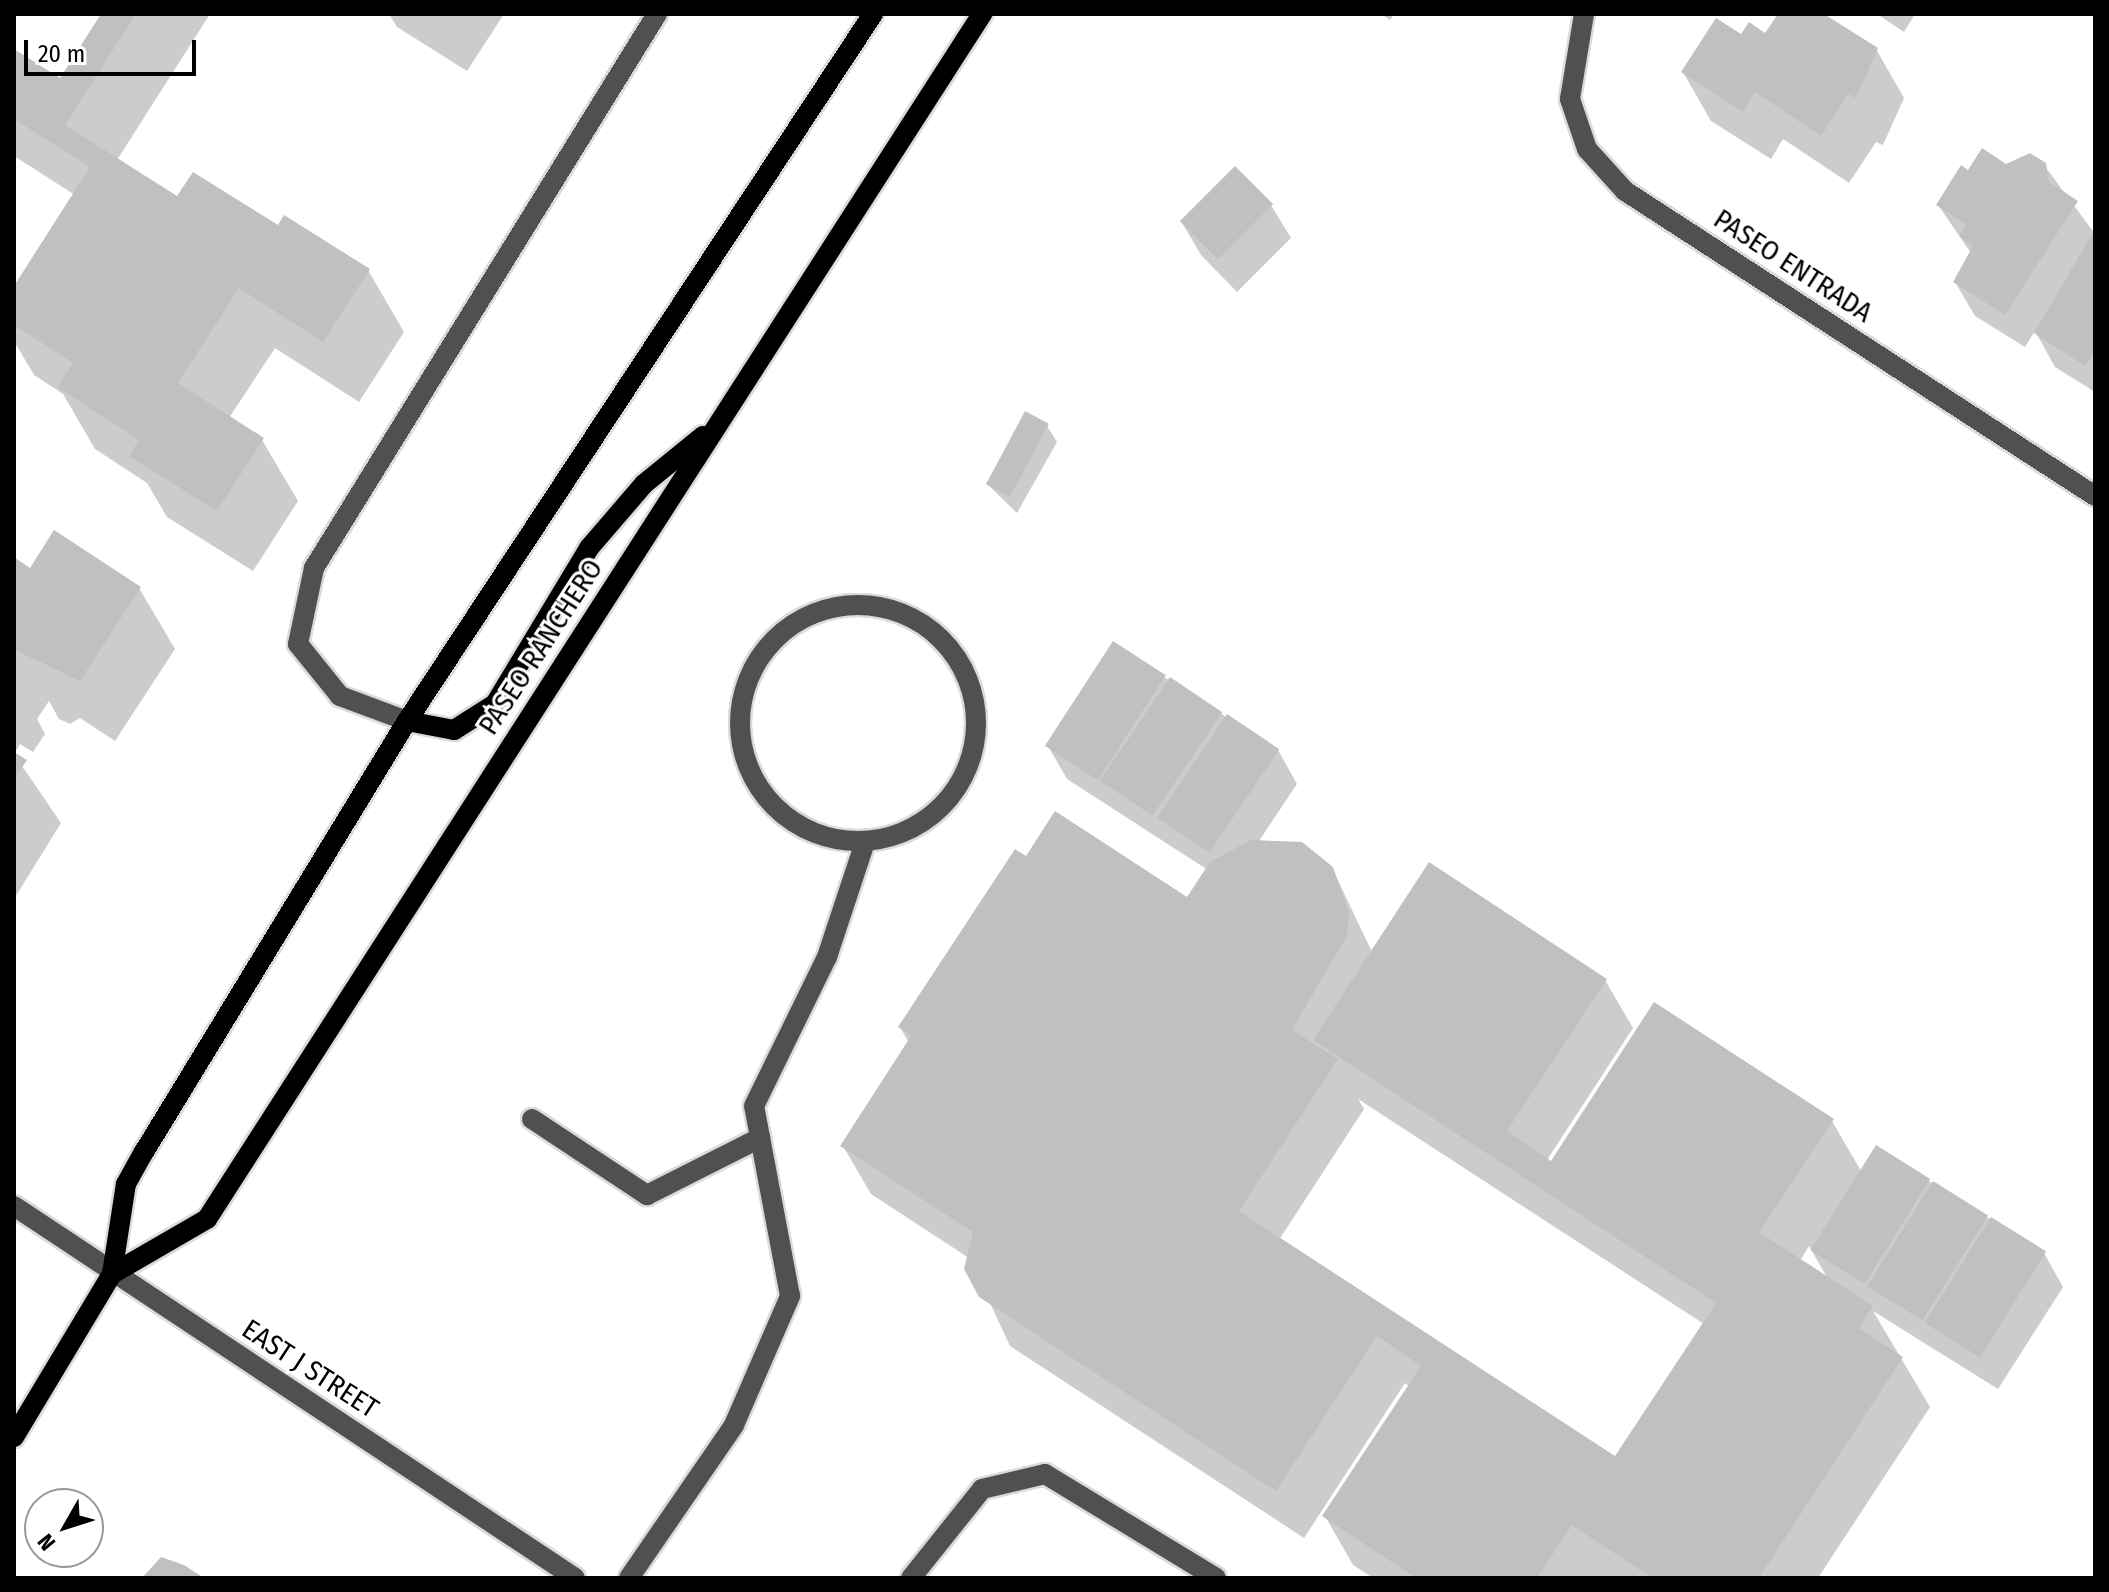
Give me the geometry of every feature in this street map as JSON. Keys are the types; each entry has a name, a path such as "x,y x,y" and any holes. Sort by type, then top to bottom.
{"main road":[{"name":"PASEO RANCHERO","path":"14,1437 112,1274 126,1184 407,721 873,14"},
{"name":"PASEO RANCHERO","path":"112,1274 207,1219 982,14"},
{"path":"407,721 454,730 495,704 589,548 644,484 719,423"}],"street":[{"path":"407,721 340,696 298,644 314,568 657,14"},
{"name":"PASEO ENTRADA","path":"1584,14 1570,99 1587,149 1625,191 2095,496"},
{"path":"850,604 887,607 921,622 969,679 976,716 973,753 958,787 902,834 865,842 824,837 787,818 758,788 741,750 743,696 751,669 775,636 810,613 850,604"},
{"path":"629,1578 734,1425 790,1296 754,1106 827,957 865,842"},
{"path":"532,1119 647,1195 760,1138"},
{"name":"EAST J STREET","path":"14,1206 112,1274 575,1578"},
{"path":"911,1578 982,1489 1045,1474 1216,1578"}],"building":[{"path":"101,14 136,14 65,125 177,196 193,172 278,225 284,215 370,269 323,342 239,288 178,383 264,438 217,511 129,456 139,440 57,387 73,363 14,325 14,286 90,167 14,119 14,49 60,78"},
{"path":"1778,14 1824,14 1878,48 1856,98 1848,94 1821,136 1755,92 1743,112 1681,72 1716,18 1741,34 1749,22 1765,33"},
{"path":"1982,148 2006,164 2030,153 2046,163 2049,182 2078,201 2005,315 1953,282 1973,246 1959,236 1966,224 1936,205 1961,165 1968,170"},
{"path":"1235,166 1273,204 1218,259 1180,221"},
{"path":"2095,229 2095,351 2085,366 2034,333"},
{"path":"1025,411 1049,424 1010,497 986,484"},
{"path":"54,530 141,587 80,681 15,650 14,557 30,568"},
{"path":"1113,641 1166,675 1098,780 1045,746"},
{"path":"1170,677 1222,712 1152,816 1100,781"},
{"path":"1227,714 1279,749 1209,853 1157,818"},
{"path":"14,752 27,760 14,779"},
{"path":"1055,811 1187,897 1210,862 1251,840 1302,842 1333,867 1349,912 1347,936 1292,1030 1338,1059 1239,1211 1615,1456 1716,1303 1313,1040 1429,862 1607,979 1507,1131 1551,1161 1654,1002 1834,1119 1759,1232 1873,1306 1859,1328 1903,1357 1759,1578 1652,1578 1572,1525 1537,1578 1416,1578 1322,1516 1421,1366 1377,1336 1276,1491 979,1297 964,1269 973,1232 840,1146 911,1036 898,1027 1015,849 1026,856"},
{"path":"1876,1145 1930,1179 1865,1284 1810,1250"},
{"path":"1933,1181 1988,1215 1922,1321 1867,1286"},
{"path":"1991,1217 2046,1251 1980,1357 1925,1323"},
{"path":"161,1557 184,1565 204,1578 142,1578"}]}
